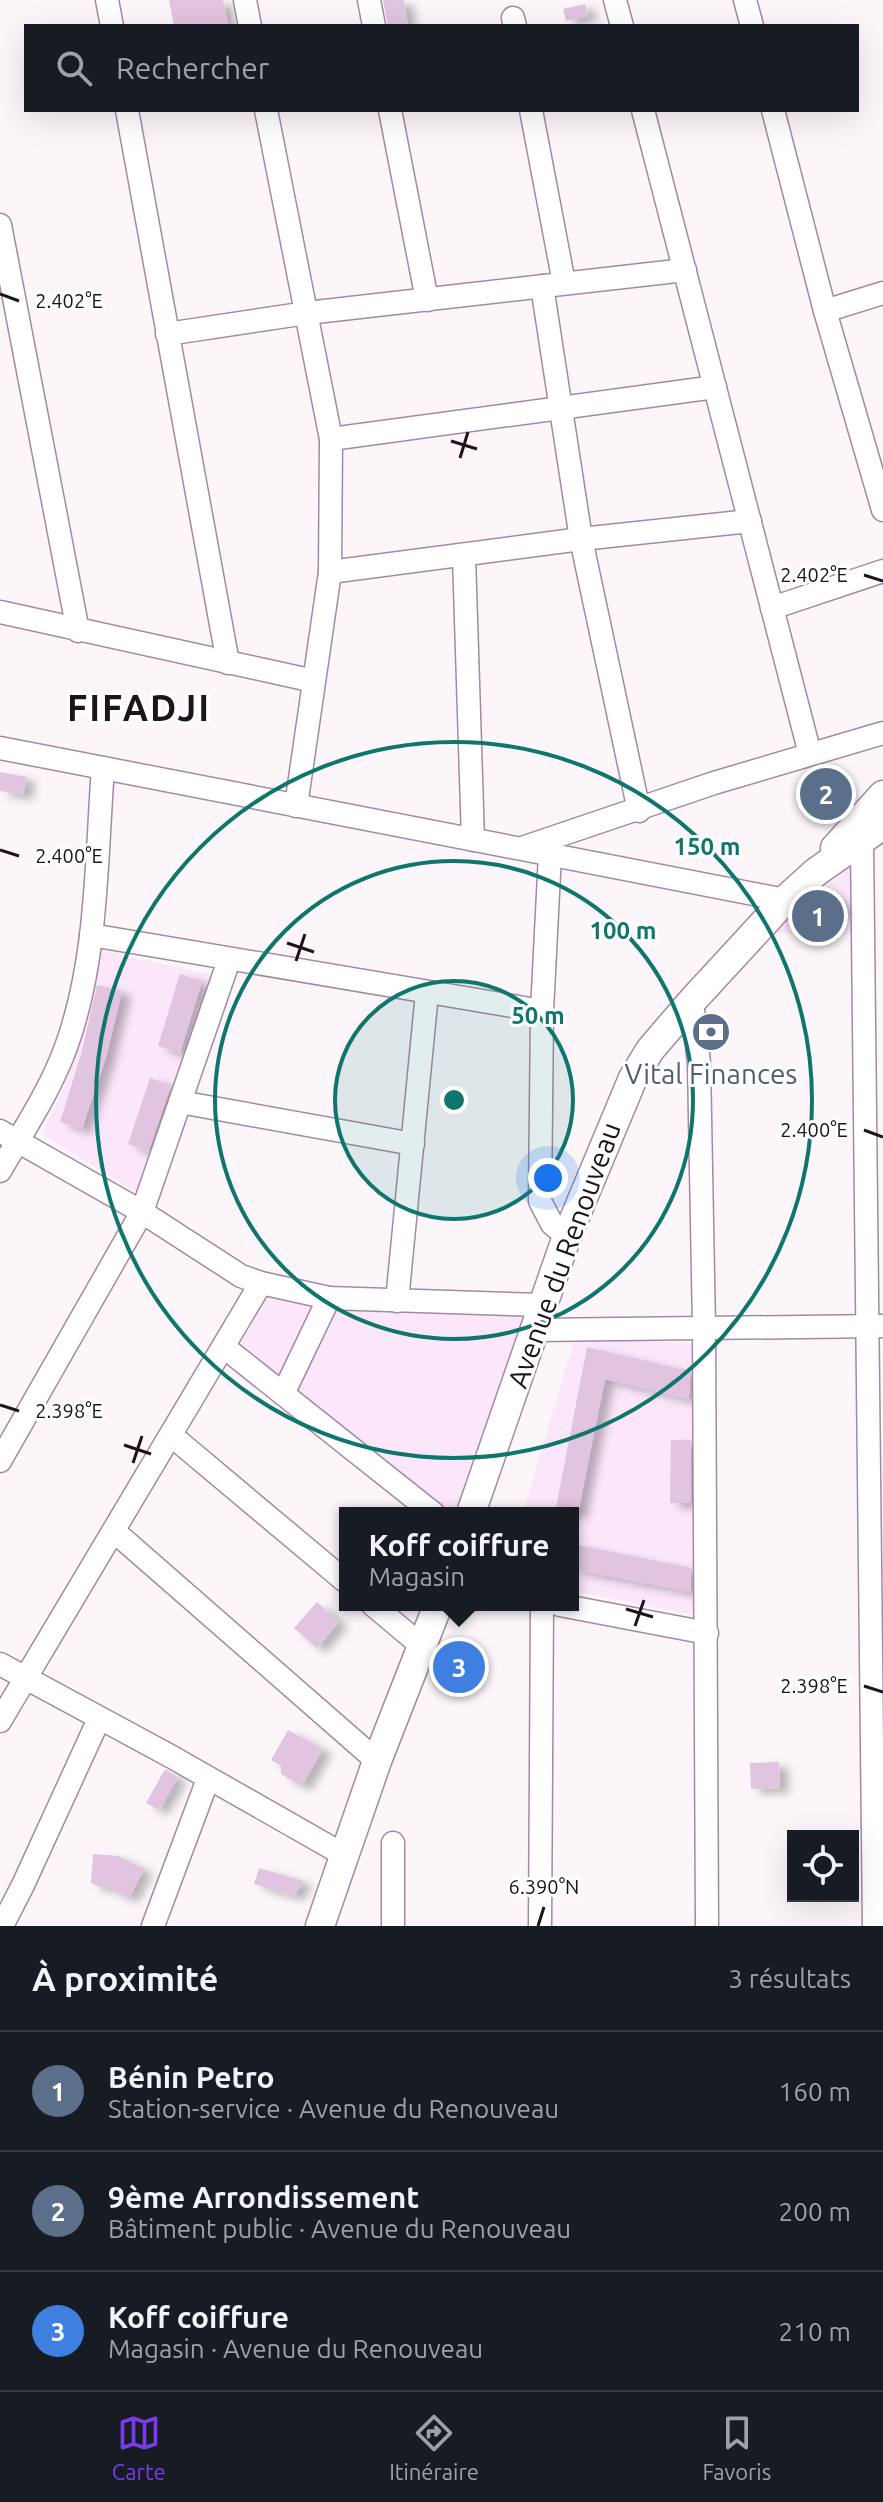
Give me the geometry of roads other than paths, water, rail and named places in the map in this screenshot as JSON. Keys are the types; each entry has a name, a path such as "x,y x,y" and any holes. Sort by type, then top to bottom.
{"main road":[{"name":"Avenue du Renouveau","path":"816,872 883,795"},
{"name":"Avenue du Renouveau","path":"473,1507 567,1236 633,1078 650,1050 785,900 816,872 873,833"},
{"path":"320,1926 377,1761 436,1611"}],"street":[{"path":"107,0 112,24"},
{"path":"245,0 250,24"},
{"path":"369,0 374,24"},
{"path":"615,0 621,24"},
{"path":"745,0 751,24"},
{"path":"127,112 228,663"},
{"path":"266,112 331,439 330,572 296,806"},
{"path":"390,112 427,300"},
{"path":"531,112 553,284 561,408 581,539 639,811"},
{"path":"644,112 810,754"},
{"path":"774,112 825,311 874,444 883,510"},
{"path":"0,225 78,631"},
{"path":"167,334 307,313 685,270"},
{"path":"825,311 883,293"},
{"path":"331,439 715,387"},
{"path":"330,572 581,539 750,521"},
{"path":"464,556 473,840"},
{"path":"772,608 883,571"},
{"path":"0,612 314,681"},
{"path":"521,849 714,783 883,733"},
{"path":"0,748 785,900"},
{"path":"0,1171 8,1136 45,1095 66,1047 82,994 91,935 103,768"},
{"path":"873,833 874,1926"},
{"path":"550,854 542,1011 540,1201 552,1224 567,1236"},
{"path":"91,935 542,1011"},
{"path":"0,1461 142,1212 229,960"},
{"path":"397,1301 427,993"},
{"path":"692,1001 699,1063 704,1328 707,1926"},
{"path":"180,1102 413,1144"},
{"path":"8,1136 142,1212 241,1276 329,1298 397,1301 539,1317 704,1328 875,1326"},
{"path":"0,1721 261,1283"},
{"path":"283,1394 329,1298"},
{"path":"224,1347 425,1507"},
{"path":"172,1436 339,1576"},
{"path":"115,1532 377,1761"},
{"path":"579,1609 707,1633"},
{"path":"380,1611 423,1647"},
{"path":"540,1926 542,1611"},
{"path":"0,1664 344,1855"},
{"path":"2,1926 99,1719"},
{"path":"153,1926 208,1779"},
{"path":"393,1843 393,1926"},
{"path":"0,1884 23,1885"}],"place":[{"name":"9ème Arrondissement","path":"826,794"},
{"name":"Bénin Petro","path":"818,916"},
{"name":"Vital Finances","path":"711,1032"},
{"name":"Koff coiffure","path":"459,1667"}],"district":[{"name":"FIFADJI","path":"139,708"}]}
